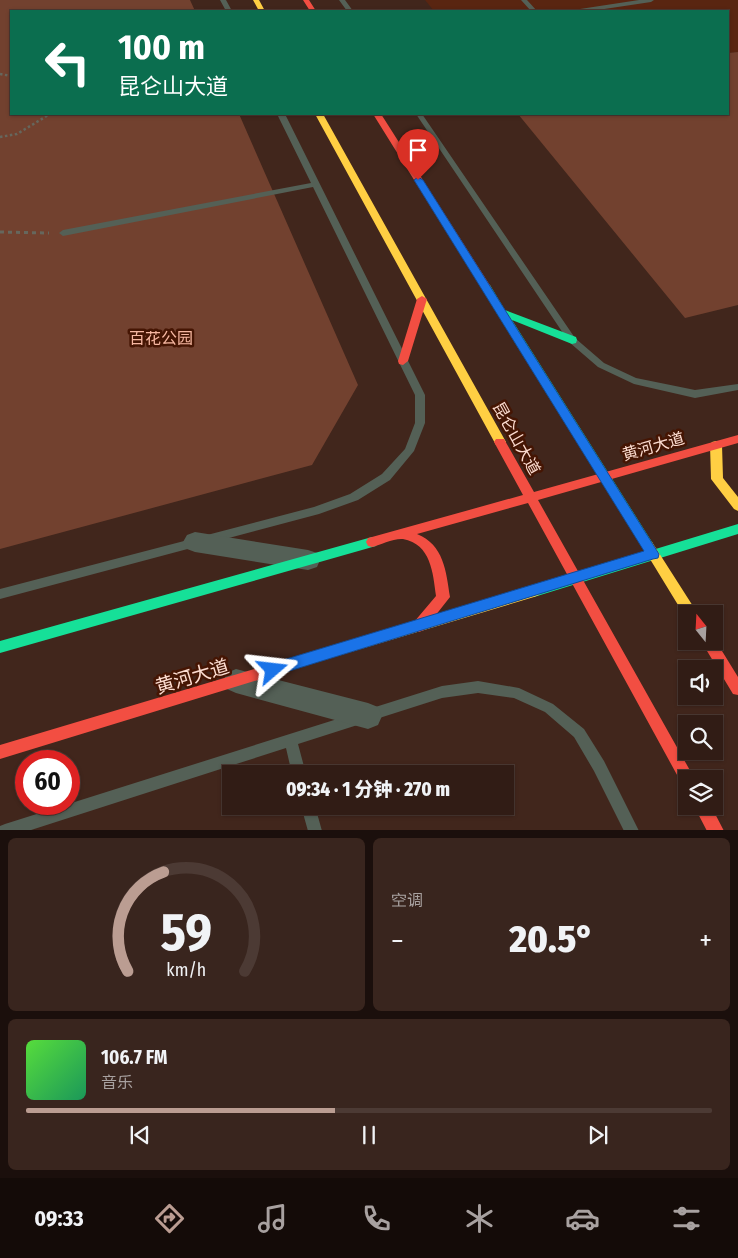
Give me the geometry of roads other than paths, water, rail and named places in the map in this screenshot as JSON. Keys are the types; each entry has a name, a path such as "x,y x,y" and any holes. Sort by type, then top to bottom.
{"main road":[{"name":"昆仑山大道","path":"320,115 682,770"},
{"path":"378,115 685,605"},
{"path":"403,361 422,299"},
{"path":"501,312 572,340"},
{"name":"黄河大道","path":"0,647 738,439"},
{"path":"716,445 717,479 738,506"},
{"name":"黄河大道","path":"0,752 738,529"},
{"path":"403,534 425,544 439,566 443,597 419,626"},
{"path":"714,650 738,689"},
{"path":"707,815 716,830"}],"street":[{"path":"195,542 311,560"},
{"path":"236,681 368,716"}],"lane":[{"path":"524,0 533,10"},
{"path":"586,10 651,0"},
{"path":"0,594 315,511 354,498 386,477 409,451 420,423 420,395 282,115"},
{"path":"420,115 572,340 601,365 634,381 695,394 738,387"},
{"path":"63,233 316,184"},
{"path":"5,830 442,692 478,686 515,692 549,708 579,733 600,766 632,830"},
{"path":"290,740 297,765"},
{"path":"311,815 315,830"}],"park label":[{"name":"百花公园","path":"161,338"}]}
